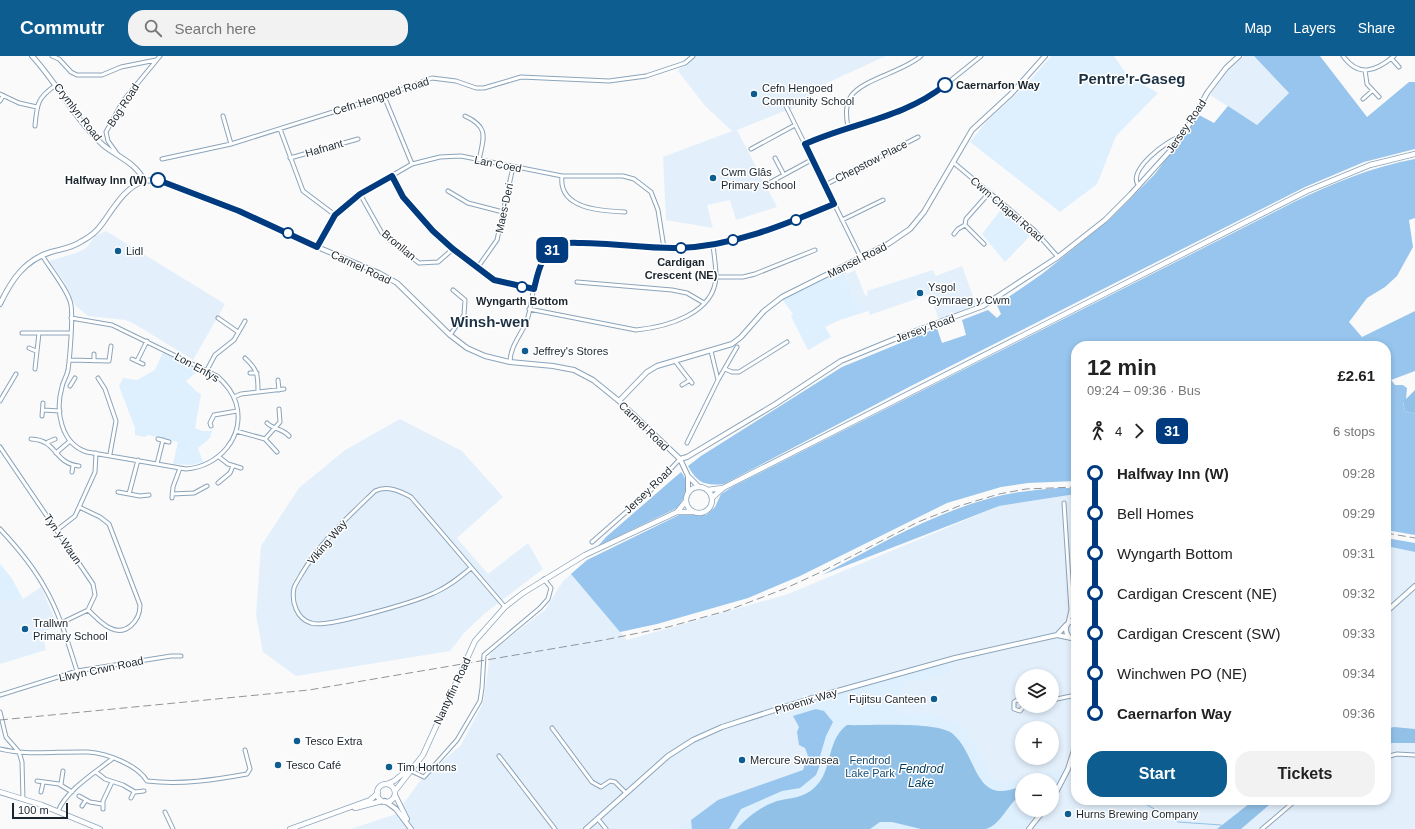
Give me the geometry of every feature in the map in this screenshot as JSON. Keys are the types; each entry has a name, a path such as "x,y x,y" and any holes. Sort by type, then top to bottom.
{"main road":[{"path":"712,498 723,488 1307,191 1370,165 1415,154"},
{"path":"707,490 712,498 711,506 705,512 693,512 686,501 688,493 691,490 699,487 707,490 723,488"},
{"name":"Jersey Road","path":"677,512 686,501"},
{"name":"Jersey Road","path":"475,641 505,607 544,579 585,555 677,512 693,512"},
{"name":"Nantyffin Road","path":"395,793 428,742 475,641"},
{"name":"Nantyffin Road","path":"387,784 410,771"},
{"path":"290,829 370,800 378,793 380,787 387,784 391,786 395,793 392,800 348,809"},
{"path":"0,792 58,811 100,829"},
{"path":"378,793 384,801"}],"street":[{"name":"Crymlyn Road","path":"32,56 92,133 103,144 139,172 144,181"},
{"path":"52,56 59,59 71,72 77,75 102,75 121,67 156,60"},
{"name":"Bog Road","path":"119,156 108,141 106,132 123,101 160,56"},
{"name":"Cefn Hengoed Road","path":"162,159 231,144 384,96 432,78 456,81 476,88 484,88 521,77 609,81 646,76 684,63 693,56"},
{"path":"848,127 846,113 851,96 862,87 904,68 921,56"},
{"path":"805,144 848,127 877,120 905,109 940,89 981,56"},
{"name":"Mansel Road","path":"620,402 648,372 657,366 728,346 741,337 764,311 782,297 888,244 910,229 924,212 972,130 1011,94 1045,56"},
{"name":"Jersey Road","path":"592,542 649,492 680,459 687,457 762,412 841,361 902,336 983,306 1058,257 1105,220 1139,186 1180,137 1221,74 1239,56"},
{"path":"1343,56 1353,66 1365,70 1374,70 1392,57 1399,68"},
{"path":"1365,70 1367,84 1379,97"},
{"path":"35,126 37,107 41,97 56,85"},
{"path":"1363,99 1372,91"},
{"path":"0,101 2,95 19,103 37,107"},
{"path":"384,96 412,164"},
{"path":"785,104 861,258"},
{"path":"223,116 231,144"},
{"path":"465,116 474,120 482,128 483,139 479,160"},
{"path":"751,149 795,125"},
{"path":"280,129 303,191 335,215"},
{"name":"Chepstow Place","path":"825,185 918,137"},
{"path":"1139,186 1136,183 1136,177 1153,154 1168,142 1180,137"},
{"name":"Hafnant","path":"290,158 358,139"},
{"name":"Lan Coed","path":"317,247 335,215 360,194 412,164 440,157 461,156 562,176 623,176 634,179 651,192 658,210 664,248"},
{"path":"775,158 784,175"},
{"path":"769,183 813,159"},
{"name":"Cwm Chapel Road","path":"954,163 1034,230 1058,257"},
{"name":"Maes-Deri","path":"478,267 497,240 513,167"},
{"path":"392,176 403,197 433,231 453,249 500,282 534,289"},
{"path":"562,176 563,190 573,201 582,206 596,209 625,212"},
{"name":"Carmel Road","path":"144,181 158,180 239,211 317,247 379,273 397,283 450,335 466,348 484,356 510,362 553,366 574,370 593,380 620,402 680,459 688,476 699,487"},
{"path":"0,304 16,274 42,255 65,250 93,234 128,190 144,181"},
{"path":"448,191 468,203 503,212"},
{"path":"965,225 966,219 989,193"},
{"name":"Bronllan","path":"360,194 383,235 419,263 438,262 453,249"},
{"path":"842,220 883,200"},
{"path":"510,362 510,352 526,322 539,267 547,253 565,243 590,243 664,248 713,245 749,236 797,220 834,204"},
{"path":"954,234 958,229 965,225"},
{"path":"965,225 984,244"},
{"path":"529,309 636,330 647,329 683,319 695,312 710,295 716,277 713,245"},
{"path":"716,277 743,278 815,250"},
{"path":"42,255 70,299 71,318 69,360 60,398 60,411 63,428 70,441 56,453"},
{"path":"577,282 688,293 704,303"},
{"path":"450,335 464,315 465,300 453,290"},
{"name":"Lon Enfys","path":"70,441 82,450 96,453 110,454 180,468 196,468 208,464 219,457 228,447 236,431 237,411 234,397 223,382 207,370 112,325 71,318"},
{"path":"218,318 238,332"},
{"path":"207,370 215,354 234,340 245,321"},
{"path":"22,333 70,333"},
{"path":"35,369 36,351 40,333"},
{"path":"137,361 147,341"},
{"path":"725,369 732,372 739,372 787,342"},
{"path":"69,360 109,361 111,346"},
{"path":"687,443 718,380 737,347"},
{"path":"30,348 36,351"},
{"path":"711,351 718,380"},
{"path":"94,354 94,361"},
{"path":"245,358 255,367 258,373 258,392"},
{"path":"132,359 143,364"},
{"path":"675,361 691,381 682,385"},
{"path":"250,373 258,373"},
{"path":"0,401 16,374"},
{"path":"70,386 75,378"},
{"path":"98,378 105,389 116,421 110,454"},
{"path":"65,379 72,382"},
{"path":"278,380 279,390"},
{"path":"234,397 241,394 284,389"},
{"path":"42,416 43,403"},
{"path":"265,439 280,422 279,409"},
{"path":"43,410 60,411"},
{"path":"211,426 210,423 214,415 237,411"},
{"path":"267,423 273,429"},
{"path":"273,429 280,428 289,436"},
{"path":"236,431 265,439 277,452"},
{"path":"31,439 40,439 48,442 64,462 73,466 79,466"},
{"path":"158,439 169,442"},
{"path":"48,442 55,440"},
{"path":"158,464 163,440"},
{"name":"Tyn y Waun","path":"0,447 93,584 95,595 88,610"},
{"path":"57,530 69,521 79,507 95,472 96,453"},
{"path":"219,457 233,466 241,468"},
{"path":"129,494 138,460"},
{"path":"72,472 73,466"},
{"path":"218,483 230,473 233,466"},
{"path":"180,468 173,487 172,496 198,491 207,486"},
{"name":"Carmel Road","path":"688,476 688,493"},
{"name":"Viking Way","path":"471,568 451,584 434,594 396,606 329,623 311,624 298,615 294,605 294,588 311,559 332,533 375,491 380,488 395,490 411,497 505,607"},
{"path":"198,491 201,496"},
{"path":"118,492 149,496"},
{"path":"1064,503 1071,610 1066,630 1069,637"},
{"path":"61,623 88,610 110,629 120,630 127,628 136,621 140,612 140,605 109,524 100,517 79,507"},
{"path":"0,529 32,567 46,589 61,623 77,672"},
{"path":"410,771 424,777 457,740 480,701 484,655 540,608 548,599 552,588 544,579"},
{"path":"1391,608 1415,586"},
{"path":"1057,635 1071,621"},
{"name":"Phoenix Way","path":"586,829 668,756 686,744 739,721 928,665 1057,635 1069,637"},
{"name":"Llwyn Crwn Road","path":"0,695 77,672 171,656 181,656"},
{"path":"1059,699 1071,696"},
{"path":"0,712 6,737 19,752 22,762 23,799"},
{"path":"552,728 592,782 601,787 610,781 615,782 626,793"},
{"path":"0,749 19,752 89,752 132,766 144,775 147,781 179,783 212,780 248,774 250,769 245,750"},
{"path":"1391,756 1397,754 1415,755"},
{"path":"499,756 555,829"},
{"path":"58,811 64,800 72,792 112,759"},
{"path":"1059,786 1071,760"},
{"path":"61,784 63,771"},
{"path":"96,772 104,779 134,792 144,791"},
{"path":"36,781 61,784 72,792"},
{"path":"103,809 102,804 112,782"},
{"path":"41,792 43,783"},
{"path":"131,798 134,792"},
{"path":"395,793 411,828"},
{"path":"79,796 86,800 102,804"},
{"path":"82,806 86,800"},
{"path":"384,801 396,809 411,828"},
{"path":"1262,829 1290,805"},
{"path":"165,812 173,829"},
{"path":"1029,829 1038,817"},
{"path":"598,819 606,829"}],"shaded area":[{"path":"697,56 886,56 816,88 811,91 813,97 786,112 785,111 737,130 777,207 736,220 730,200 707,205 713,228 666,220 663,157 732,131 706,107 678,71 681,66"},
{"path":"1244,56 1254,56 1289,93 1257,125 1210,95 1229,68"},
{"path":"1254,56 1320,56 1367,117 1409,82 1415,82 1415,149 1364,162 1305,187 909,387 724,484 707,484 698,480 691,472 688,466 701,456 842,367 937,328 942,343 966,335 962,320 988,310 997,318 1001,314 997,305 1042,274 1108,221 1155,174 1199,115 1214,123 1228,106 1257,125 1289,93"},
{"path":"1415,159 1415,218 1409,220 1413,247 1397,276 1385,287 1367,298 1349,322 1362,337 1415,311 1415,371 1391,380 1391,341 1071,341 1071,481 1028,483 1001,487 947,503 800,576 748,598 657,624 620,632 571,574 587,560 679,515 706,515 715,507 721,494 734,486 1294,202 1353,176 1399,162"},
{"path":"106,231 225,304 193,360 133,323 125,320 88,316 75,305 63,280 49,261 76,253 86,248 95,236"},
{"name":"Ysgol Gymraeg y Cwm","path":"962,266 977,307 939,320 930,294 870,315 867,308 861,310 859,303 855,300 845,275 855,270 865,295 868,296 867,291 933,270 936,276"},
{"path":"1391,380 1395,385 1403,385 1407,388 1406,400 1403,403 1405,411 1415,414 1415,535 1391,531"},
{"path":"400,419 462,451 503,497 457,538 488,574 528,543 543,569 484,614 464,633 450,651 296,676 263,652 256,615 261,546 299,488 345,450"},
{"path":"681,472 687,486 685,495 677,508 598,546 606,537"},
{"path":"1071,488 1071,495 999,506 822,575 925,522 969,505 999,496 1024,492"},
{"path":"1071,495 1071,805 1391,805 1391,547 1415,552 1415,829 986,829 1015,814 1015,817 1059,817 1059,773 1015,773 1015,789 833,745 737,829 351,829 396,814 420,781 461,745 483,703 490,655 493,650 545,610 563,581 571,574 627,640 788,594 999,506"},
{"path":"1391,539 1415,543 1415,552 1391,547"},
{"name":"Trallwn Primary School","path":"41,587 58,626 42,633 46,650 0,664 0,602 23,599"},
{"path":"816,709 824,711 833,722 826,736 820,756 820,765 816,775 800,788 782,791 741,809 729,829 692,829 691,820 718,800 803,770 808,756 805,748 799,745 797,732 799,727 793,716"}],"green space":[{"path":"1051,56 1114,56 1127,75 1158,93 1116,136 1097,184 1060,212 970,142 987,121 1027,84"},
{"path":"1003,207 1034,232 1005,262 982,234"},
{"path":"844,268 847,274 845,275 855,300 859,303 861,309 867,308 868,311 840,320 825,327 831,337 808,350 791,316 793,314 782,299 792,292"},
{"path":"163,352 199,370 186,381 201,394 195,428 202,431 212,431 210,438 198,448 203,462 192,465 173,464 178,442 148,435 145,437 135,435 135,428 119,386 123,378 137,380 155,370"},
{"path":"0,564 11,577 23,599 0,602"},
{"name":"Fendrod Lake","path":"947,663 950,672 917,681 911,679 908,681 901,693 897,709 904,714 930,713 958,723 966,730 985,760 991,777 1003,783 1015,779 1015,817 1034,817 1024,829 681,829 718,800 803,770 806,763 807,747 790,709 888,678"},
{"name":"Fendrod Lake","path":"1063,770 1059,783 1059,773 1036,773 1039,772"}],"water":[{"path":"1415,390 1415,414 1405,411 1403,402"},
{"name":"Fendrod Lake","path":"847,725 903,725 933,727 945,730 953,734 961,744 985,785 994,790 1006,791 1015,788 1015,800 996,823 986,829 921,829 892,822 880,822 870,829 737,829 745,820 760,809 777,801 801,796 814,788 824,774 832,747 840,731"},
{"path":"1391,728 1415,729 1415,743 1391,743"},
{"path":"1248,805 1269,805 1241,829 1217,829"}],"waterway":[{"path":"1147,805 1178,822 1221,825"}],"railway":[{"path":"0,720 309,690 604,640 668,627 726,611 784,589 821,572 918,522 959,506 999,494 1026,489 1071,487"},
{"path":"1391,534 1415,538"}],"bus line":[{"name":"31","path":"158,180 239,211 317,247 335,215 360,194 392,176 403,197 433,231 453,249 494,280 504,284 534,289 539,267 547,253 565,243 590,243 664,248 713,245 749,236 797,220 834,204 805,144 828,133 877,120 905,109 945,85"}],"place":[{"name":"Caernarfon Way","path":"945,85"},
{"name":"Cefn Hengoed Community School","path":"754,94"},
{"name":"Cwm Glâs Primary School","path":"713,178"},
{"name":"Halfway Inn (W)","path":"158,180"},
{"name":"Cardigan Crescent (NE)","path":"681,248"},
{"name":"Lidl","path":"118,251"},
{"name":"Wyngarth Bottom","path":"522,287"},
{"name":"Ysgol Gymraeg y Cwm","path":"920,293"},
{"name":"Jeffrey's Stores","path":"525,351"},
{"name":"Trallwn Primary School","path":"25,629"},
{"name":"Fujitsu Canteen","path":"934,699"},
{"name":"Tesco Extra","path":"297,741"},
{"name":"Mercure Swansea","path":"742,760"},
{"name":"Tesco Café","path":"278,765"},
{"name":"Tim Hortons","path":"389,767"},
{"name":"Hurns Brewing Company","path":"1068,814"}],"district":[{"name":"Pentre'r-Gaseg","path":"1132,78"},
{"name":"Winsh-wen","path":"490,321"}],"park label":[{"name":"Fendrod Lake Park","path":"870,766"}]}
